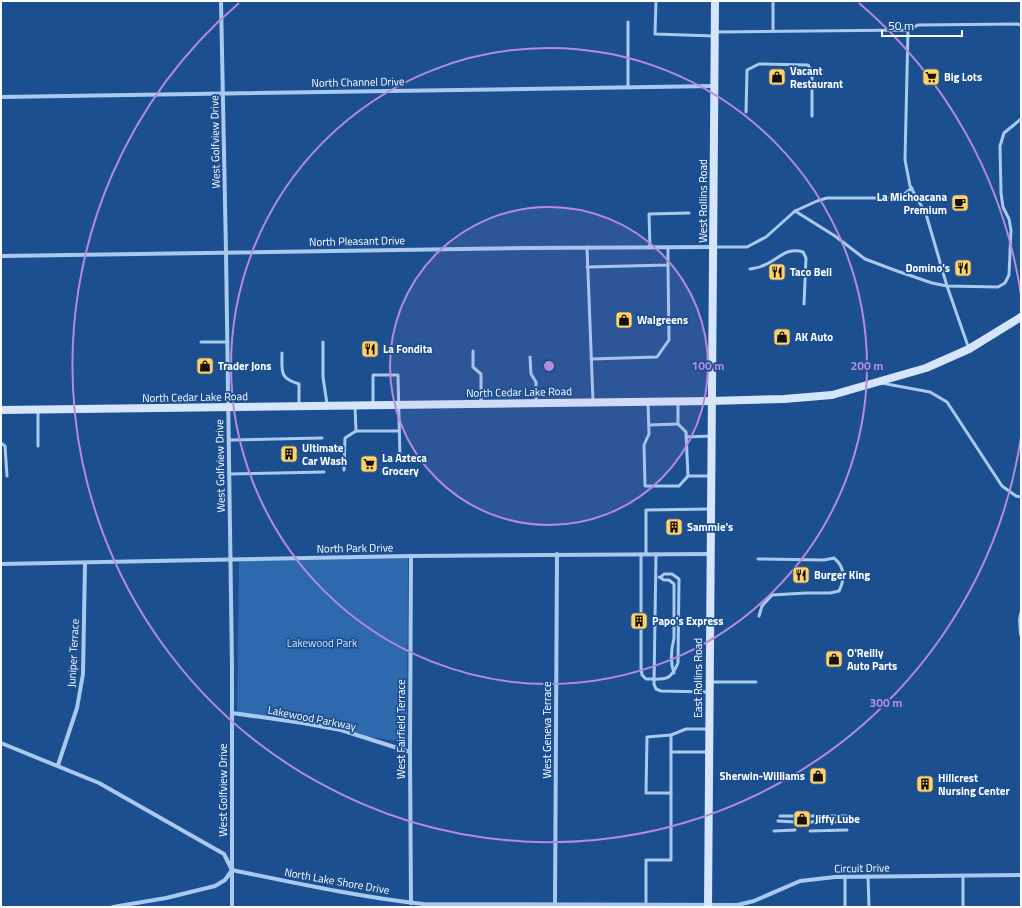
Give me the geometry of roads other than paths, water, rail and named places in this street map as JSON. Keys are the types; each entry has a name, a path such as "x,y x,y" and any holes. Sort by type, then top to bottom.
{"main road":[{"name":"West Rollins Road","path":"711,401 714,246 715,1"},
{"name":"North Cedar Lake Road","path":"1,410 711,401 784,399 832,395 926,368 969,349 1021,317"},
{"name":"East Rollins Road","path":"708,906 711,401"}],"street":[{"name":"West Golfview Drive","path":"221,1 228,342 232,713 232,907"},
{"name":"North Channel Drive","path":"1,97 714,86"},
{"name":"North Pleasant Drive","path":"1,256 714,246"},
{"name":"West Geneva Terrace","path":"555,905 557,554"},
{"name":"North Park Drive","path":"1,564 411,556 710,554"},
{"name":"West Fairfield Terrace","path":"411,556 411,903"},
{"name":"Juniper Terrace","path":"58,766 77,708 83,674 85,563"},
{"path":"1021,614 1021,634"},
{"name":"Lakewood Parkway","path":"232,713 341,730 410,752"},
{"path":"1,743 99,783 224,854 232,870 225,880 215,886 166,898 113,907"},
{"name":"North Lake Shore Drive","path":"232,870 330,891 382,900 423,904 708,906"},
{"name":"Circuit Drive","path":"708,906 737,905 754,901 800,881 844,876 1021,874"}],"lane":[{"path":"656,1 655,34 908,30 918,25 1021,25"},
{"path":"772,31 773,1"},
{"path":"628,22 628,87"},
{"path":"908,30 905,160 912,188 926,214 947,286 969,349"},
{"path":"746,112 747,70 759,64 808,64 812,71 812,116"},
{"path":"796,210 835,236 865,259 925,281 947,286 998,287 1005,283 1009,275 1011,230 1009,219 1003,206 1001,193 1000,146 1004,133 1021,119"},
{"path":"714,246 747,247 766,237 796,210 827,198 894,198 902,196 912,188"},
{"path":"650,247 649,214 689,212"},
{"path":"587,247 593,402"},
{"path":"591,359 657,357 669,340 668,247"},
{"path":"750,269 763,266 791,250 803,252 806,258 804,304"},
{"path":"587,267 668,265"},
{"path":"201,342 228,342"},
{"path":"323,342 323,377 328,406"},
{"path":"472,351 473,366 480,374 481,404"},
{"path":"282,353 282,373 288,381 299,384 300,406"},
{"path":"530,357 531,374 536,382 536,403"},
{"path":"374,405 373,375 398,375 400,460"},
{"path":"875,382 930,392 947,402 1002,486 1016,496 1021,497"},
{"path":"648,402 649,434 644,445 645,486 679,486 688,476 686,432 678,424 678,401"},
{"path":"355,406 356,431"},
{"path":"38,410 38,446"},
{"path":"649,425 678,424"},
{"path":"344,470 345,438 356,431 399,431"},
{"path":"686,437 711,436"},
{"path":"229,440 322,438"},
{"path":"1,443 5,446 7,476"},
{"path":"229,474 324,472"},
{"path":"688,476 711,476"},
{"path":"655,578 661,577 664,574 672,574 679,579 678,663 674,673 669,678 646,679 642,675 641,668 643,554 646,510 710,509"},
{"path":"656,554 654,684 656,689 661,691 709,692"},
{"path":"758,559 824,560 834,558 840,564 844,577 843,584 839,590 830,593 772,595 762,606 759,616"},
{"path":"661,577 664,580 669,580 674,584 674,638 672,647 672,666 674,673"},
{"path":"709,682 756,682"},
{"path":"671,793 646,793 647,737 671,735 686,729 709,729"},
{"path":"646,905 646,860 671,860 671,735"},
{"path":"671,752 709,752"},
{"path":"780,816 795,816"},
{"path":"810,816 847,816"},
{"path":"778,821 795,822"},
{"path":"810,822 847,822"},
{"path":"774,831 795,830"},
{"path":"810,831 847,830"},
{"path":"963,875 963,907"},
{"path":"844,876 845,907"},
{"path":"868,876 870,907"}],"place":[{"name":"Vacant Restaurant","path":"777,77"},
{"name":"Big Lots","path":"931,77"},
{"name":"La Michoacana Premium","path":"960,203"},
{"name":"Domino's","path":"963,268"},
{"name":"Taco Bell","path":"777,272"},
{"name":"Walgreens","path":"624,320"},
{"name":"AK Auto","path":"782,337"},
{"name":"La Fondita","path":"370,349"},
{"name":"Trader Jons","path":"205,366"},
{"name":"Ultimate Car Wash","path":"289,454"},
{"name":"La Azteca Grocery","path":"369,464"},
{"name":"Sammie's","path":"674,527"},
{"name":"Burger King","path":"801,575"},
{"name":"Papo's Express","path":"639,621"},
{"name":"O'Reilly Auto Parts","path":"834,659"},
{"name":"Sherwin-Williams","path":"818,776"},
{"name":"Hillcrest Nursing Center","path":"925,784"},
{"name":"Jiffy Lube","path":"802,819"}],"park label":[{"name":"Lakewood Park","path":"322,643"}]}
